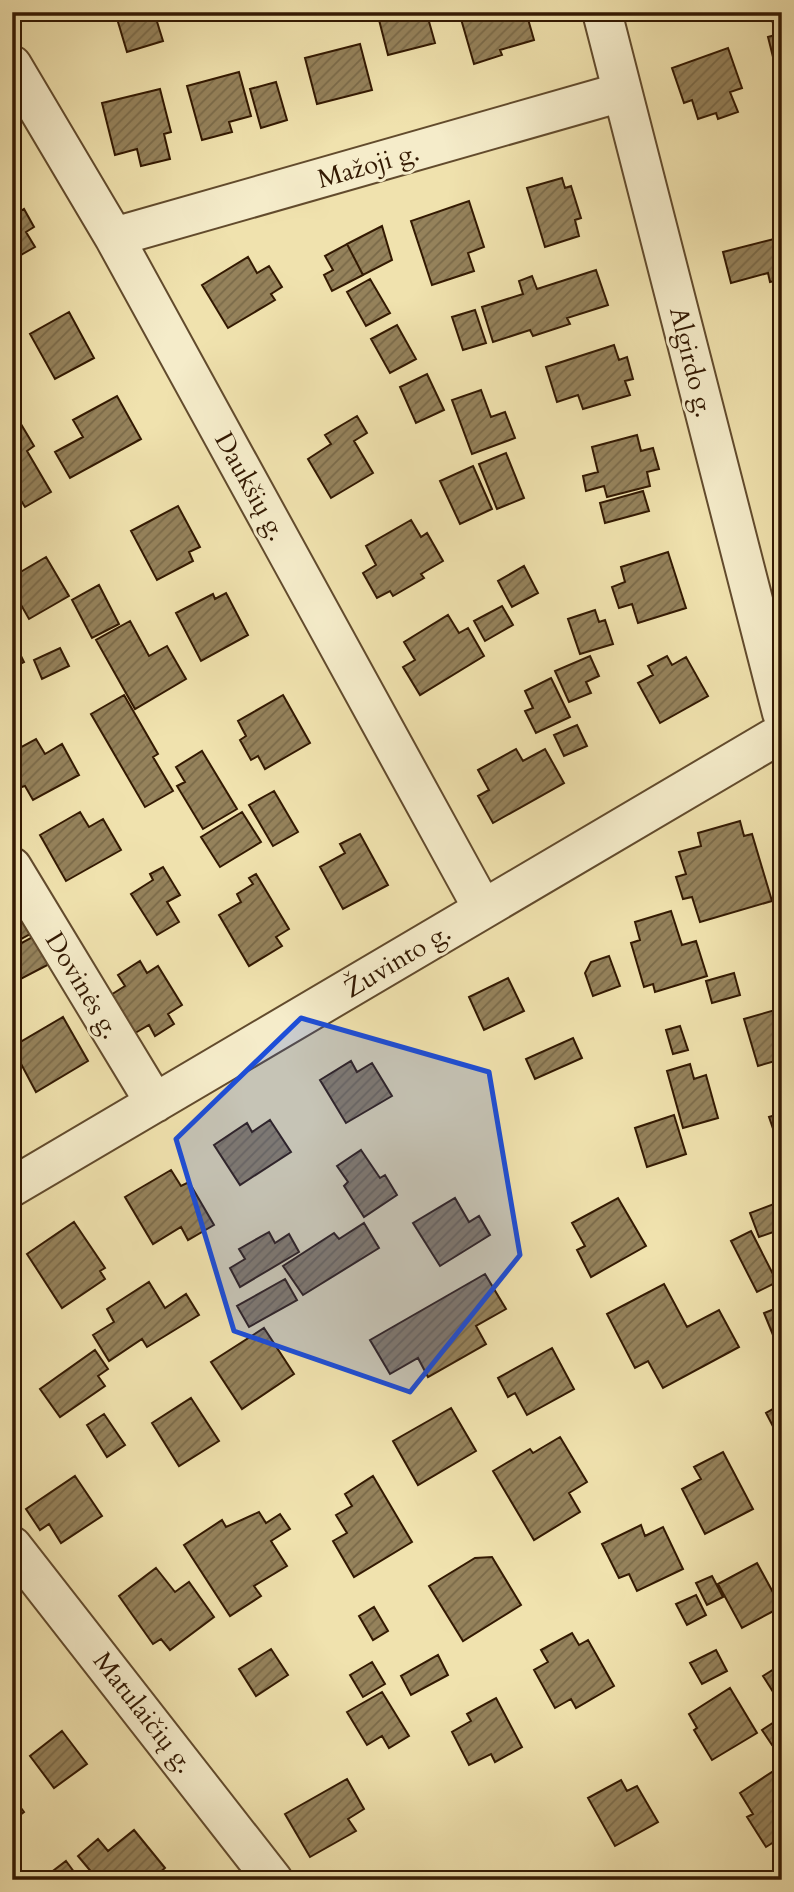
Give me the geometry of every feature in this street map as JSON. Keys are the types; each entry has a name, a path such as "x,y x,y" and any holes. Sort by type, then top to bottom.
{"street":[{"name":"Algirdo g.","path":"602,12 782,713"},
{"name":"Daukšių g.","path":"12,65 114,237 483,909"},
{"name":"Mažoji g.","path":"114,237 622,92"},
{"name":"Žuvinto g.","path":"12,1187 782,733"},
{"name":"Dovinės g.","path":"12,867 155,1103"},
{"name":"Matulaičių g.","path":"12,1546 274,1880"}],"highlighted area":[{"path":"301,1018 489,1072 520,1255 410,1392 234,1331 176,1139"}],"building":[{"path":"115,12 154,12 163,41 127,52"},
{"path":"377,12 438,12 439,15 428,18 435,43 388,55"},
{"path":"459,12 526,12 534,40 500,50 502,55 474,64"},
{"path":"719,12 750,12 721,20"},
{"path":"770,12 782,12 782,30 775,31"},
{"path":"782,33 782,80 779,81 768,37"},
{"path":"360,44 372,90 317,104 305,58"},
{"path":"728,48 742,88 730,92 738,112 718,119 716,113 698,119 692,100 684,103 672,68"},
{"path":"239,72 251,116 229,122 232,132 202,140 187,86"},
{"path":"276,82 287,120 261,128 250,89"},
{"path":"160,89 171,132 164,134 170,159 141,166 137,149 115,155 102,103"},
{"path":"562,178 565,188 571,186 581,218 575,220 579,236 545,247 527,188"},
{"path":"469,201 484,247 468,253 474,271 432,285 411,221"},
{"path":"12,209 16,214 24,209 34,227 26,232 35,247 12,260"},
{"path":"382,226 392,260 363,275 347,244"},
{"path":"782,237 782,279 770,282 768,273 731,283 723,252"},
{"path":"347,244 363,275 332,291 324,275 333,270 325,256"},
{"path":"248,257 257,273 269,266 282,287 271,294 275,300 228,328 202,285"},
{"path":"596,270 608,305 567,318 570,324 533,336 530,330 493,342 482,307 523,294 519,281 532,276 537,289"},
{"path":"370,279 390,313 366,326 347,292"},
{"path":"475,310 486,343 463,350 452,317"},
{"path":"69,312 94,358 55,379 30,334"},
{"path":"397,325 416,359 390,373 371,339"},
{"path":"614,345 619,360 627,357 633,379 625,381 630,395 583,409 578,395 557,402 546,367"},
{"path":"427,374 444,410 416,423 400,387"},
{"path":"481,390 491,417 505,412 515,438 472,454 452,400"},
{"path":"117,396 141,439 70,478 55,452 83,437 73,420"},
{"path":"12,409 34,446 27,451 51,492 25,507 12,486"},
{"path":"357,416 367,433 354,441 373,473 331,498 308,459 331,444 325,435"},
{"path":"637,435 641,451 653,448 659,469 647,472 650,486 607,497 604,486 586,491 583,476 598,472 592,447"},
{"path":"506,453 524,498 497,509 479,464"},
{"path":"473,466 492,509 460,524 440,481"},
{"path":"643,491 649,511 605,523 600,503"},
{"path":"178,506 200,547 189,552 193,561 157,580 131,531"},
{"path":"411,520 421,537 427,533 443,561 421,574 424,578 393,596 390,591 377,598 363,573 376,565 366,546"},
{"path":"668,552 686,608 638,623 632,604 619,608 612,587 625,582 621,567"},
{"path":"46,557 69,596 29,619 12,589 12,577"},
{"path":"524,566 538,593 512,607 498,581"},
{"path":"99,585 119,624 92,638 72,600"},
{"path":"226,593 248,635 201,661 176,613 213,594 215,599"},
{"path":"502,606 513,625 485,641 474,621"},
{"path":"595,610 599,622 605,620 613,644 580,654 568,619"},
{"path":"448,615 459,633 468,628 484,656 420,695 403,667 415,660 404,642"},
{"path":"130,621 149,656 167,646 186,679 135,709 96,640"},
{"path":"12,638 24,662 12,668"},
{"path":"60,648 69,666 42,679 34,660"},
{"path":"590,656 599,676 586,682 591,693 569,702 555,671"},
{"path":"667,656 672,665 686,657 708,696 660,723 638,683 653,675 648,666"},
{"path":"551,678 570,717 536,733 525,711 533,708 525,691"},
{"path":"124,695 158,754 153,757 173,791 145,807 91,714"},
{"path":"283,695 310,743 265,769 258,756 251,760 240,740 246,736 238,721"},
{"path":"577,725 587,746 564,756 554,735"},
{"path":"36,739 45,754 62,744 79,775 33,800 25,786 12,790 12,752"},
{"path":"516,749 523,761 545,749 564,783 493,823 478,796 489,790 478,770"},
{"path":"202,751 237,809 203,829 177,786 185,782 176,767"},
{"path":"274,791 298,832 273,846 249,805"},
{"path":"80,812 89,827 103,819 121,850 66,881 40,835"},
{"path":"242,812 261,842 220,867 201,837"},
{"path":"740,821 744,836 752,834 772,901 700,922 692,897 683,899 676,877 686,874 679,852 701,846 698,833"},
{"path":"360,834 388,885 343,909 320,867 345,853 340,844"},
{"path":"163,867 180,895 167,902 179,922 157,935 131,894 153,880 150,874"},
{"path":"256,874 289,929 276,937 282,946 249,966 219,915 241,902 237,894 253,884 249,878"},
{"path":"12,902 30,934 12,944"},
{"path":"671,911 682,945 696,941 707,976 655,992 653,984 644,987 631,943 640,940 635,922"},
{"path":"40,933 55,961 15,982 12,948"},
{"path":"609,956 620,986 593,996 585,973 591,962"},
{"path":"140,961 147,973 158,966 182,1005 168,1014 174,1024 155,1036 149,1025 130,1036 106,998 125,986 118,975"},
{"path":"734,973 740,995 712,1003 706,981"},
{"path":"508,978 524,1011 484,1030 469,997"},
{"path":"782,1008 782,1059 758,1066 744,1019"},
{"path":"63,1017 88,1061 36,1092 12,1047"},
{"path":"680,1026 688,1050 673,1054 666,1030"},
{"path":"573,1038 582,1058 535,1079 526,1059"},
{"path":"351,1061 357,1072 372,1063 392,1096 346,1123 320,1080"},
{"path":"690,1064 694,1079 706,1075 718,1118 683,1128 667,1071"},
{"path":"782,1113 782,1155 769,1117"},
{"path":"674,1115 686,1154 647,1167 635,1128"},
{"path":"270,1120 291,1152 240,1185 214,1145 247,1123 252,1132"},
{"path":"361,1150 380,1178 385,1175 397,1195 364,1217 344,1186 348,1182 337,1166"},
{"path":"171,1170 181,1186 189,1182 214,1225 188,1240 181,1227 153,1244 125,1197"},
{"path":"455,1198 469,1222 479,1216 490,1235 440,1266 413,1223"},
{"path":"618,1198 646,1246 591,1277 577,1250 585,1246 572,1223"},
{"path":"782,1201 782,1229 759,1237 750,1213"},
{"path":"74,1222 105,1268 100,1271 105,1279 62,1308 27,1254"},
{"path":"364,1223 379,1248 303,1295 283,1266 334,1233 339,1239"},
{"path":"751,1231 777,1282 757,1292 731,1241"},
{"path":"269,1232 275,1243 289,1234 299,1252 240,1287 230,1268 245,1259 239,1249"},
{"path":"485,1274 506,1309 476,1326 486,1344 428,1377 418,1358 390,1374 370,1340"},
{"path":"285,1279 297,1300 249,1327 237,1306"},
{"path":"149,1282 165,1308 186,1294 199,1315 147,1347 142,1339 109,1361 93,1335 114,1322 107,1309"},
{"path":"664,1284 687,1327 719,1310 739,1347 663,1388 648,1361 635,1368 607,1314"},
{"path":"782,1306 782,1351 780,1352 764,1313"},
{"path":"264,1328 294,1374 242,1409 211,1362"},
{"path":"552,1348 574,1389 527,1415 515,1393 508,1397 498,1378"},
{"path":"95,1350 108,1369 98,1376 105,1386 60,1417 40,1389"},
{"path":"191,1398 219,1441 179,1466 152,1423"},
{"path":"782,1404 782,1439 780,1440 766,1413"},
{"path":"451,1408 476,1451 418,1485 393,1441"},
{"path":"104,1414 125,1445 107,1457 87,1425"},
{"path":"560,1437 587,1482 569,1493 580,1512 534,1540 493,1471 530,1449 533,1453"},
{"path":"723,1452 753,1509 705,1534 682,1489 701,1479 694,1467"},
{"path":"75,1476 102,1516 61,1543 49,1524 40,1530 26,1509"},
{"path":"373,1476 412,1542 354,1577 333,1541 347,1533 336,1515 352,1506 345,1494"},
{"path":"259,1512 266,1523 280,1514 290,1529 271,1541 287,1566 254,1586 261,1596 230,1616 184,1545 222,1520 226,1527"},
{"path":"641,1525 645,1536 663,1527 683,1569 637,1591 629,1574 619,1578 602,1544"},
{"path":"492,1557 521,1605 463,1641 429,1586 475,1558"},
{"path":"757,1563 781,1607 742,1628 718,1584"},
{"path":"156,1568 175,1592 189,1582 214,1617 170,1650 161,1639 153,1644 119,1596"},
{"path":"712,1576 723,1597 707,1605 696,1583"},
{"path":"696,1595 706,1615 687,1625 676,1604"},
{"path":"374,1607 388,1631 373,1640 359,1616"},
{"path":"572,1633 579,1645 588,1640 614,1686 576,1708 571,1699 555,1708 534,1670 548,1662 541,1650"},
{"path":"271,1649 288,1675 256,1696 239,1669"},
{"path":"716,1650 727,1671 702,1684 690,1663"},
{"path":"438,1655 448,1675 411,1695 401,1676"},
{"path":"372,1662 385,1684 363,1697 350,1675"},
{"path":"782,1664 782,1706 763,1676"},
{"path":"730,1688 757,1733 712,1760 694,1730 697,1728 689,1714"},
{"path":"382,1692 409,1736 389,1748 382,1736 367,1745 347,1712"},
{"path":"496,1698 522,1747 495,1762 491,1754 469,1765 452,1732 471,1721 467,1714"},
{"path":"782,1717 782,1739 772,1745 762,1730"},
{"path":"62,1731 87,1764 54,1788 30,1756"},
{"path":"781,1766 782,1837 766,1847 747,1817 753,1814 740,1793"},
{"path":"347,1779 364,1809 348,1819 356,1831 310,1857 285,1814"},
{"path":"621,1780 627,1791 637,1786 658,1822 615,1846 588,1798"},
{"path":"12,1796 24,1812 12,1821"},
{"path":"134,1830 165,1868 151,1880 98,1880 78,1856 98,1839 108,1851"},
{"path":"66,1861 80,1880 41,1880"}]}
